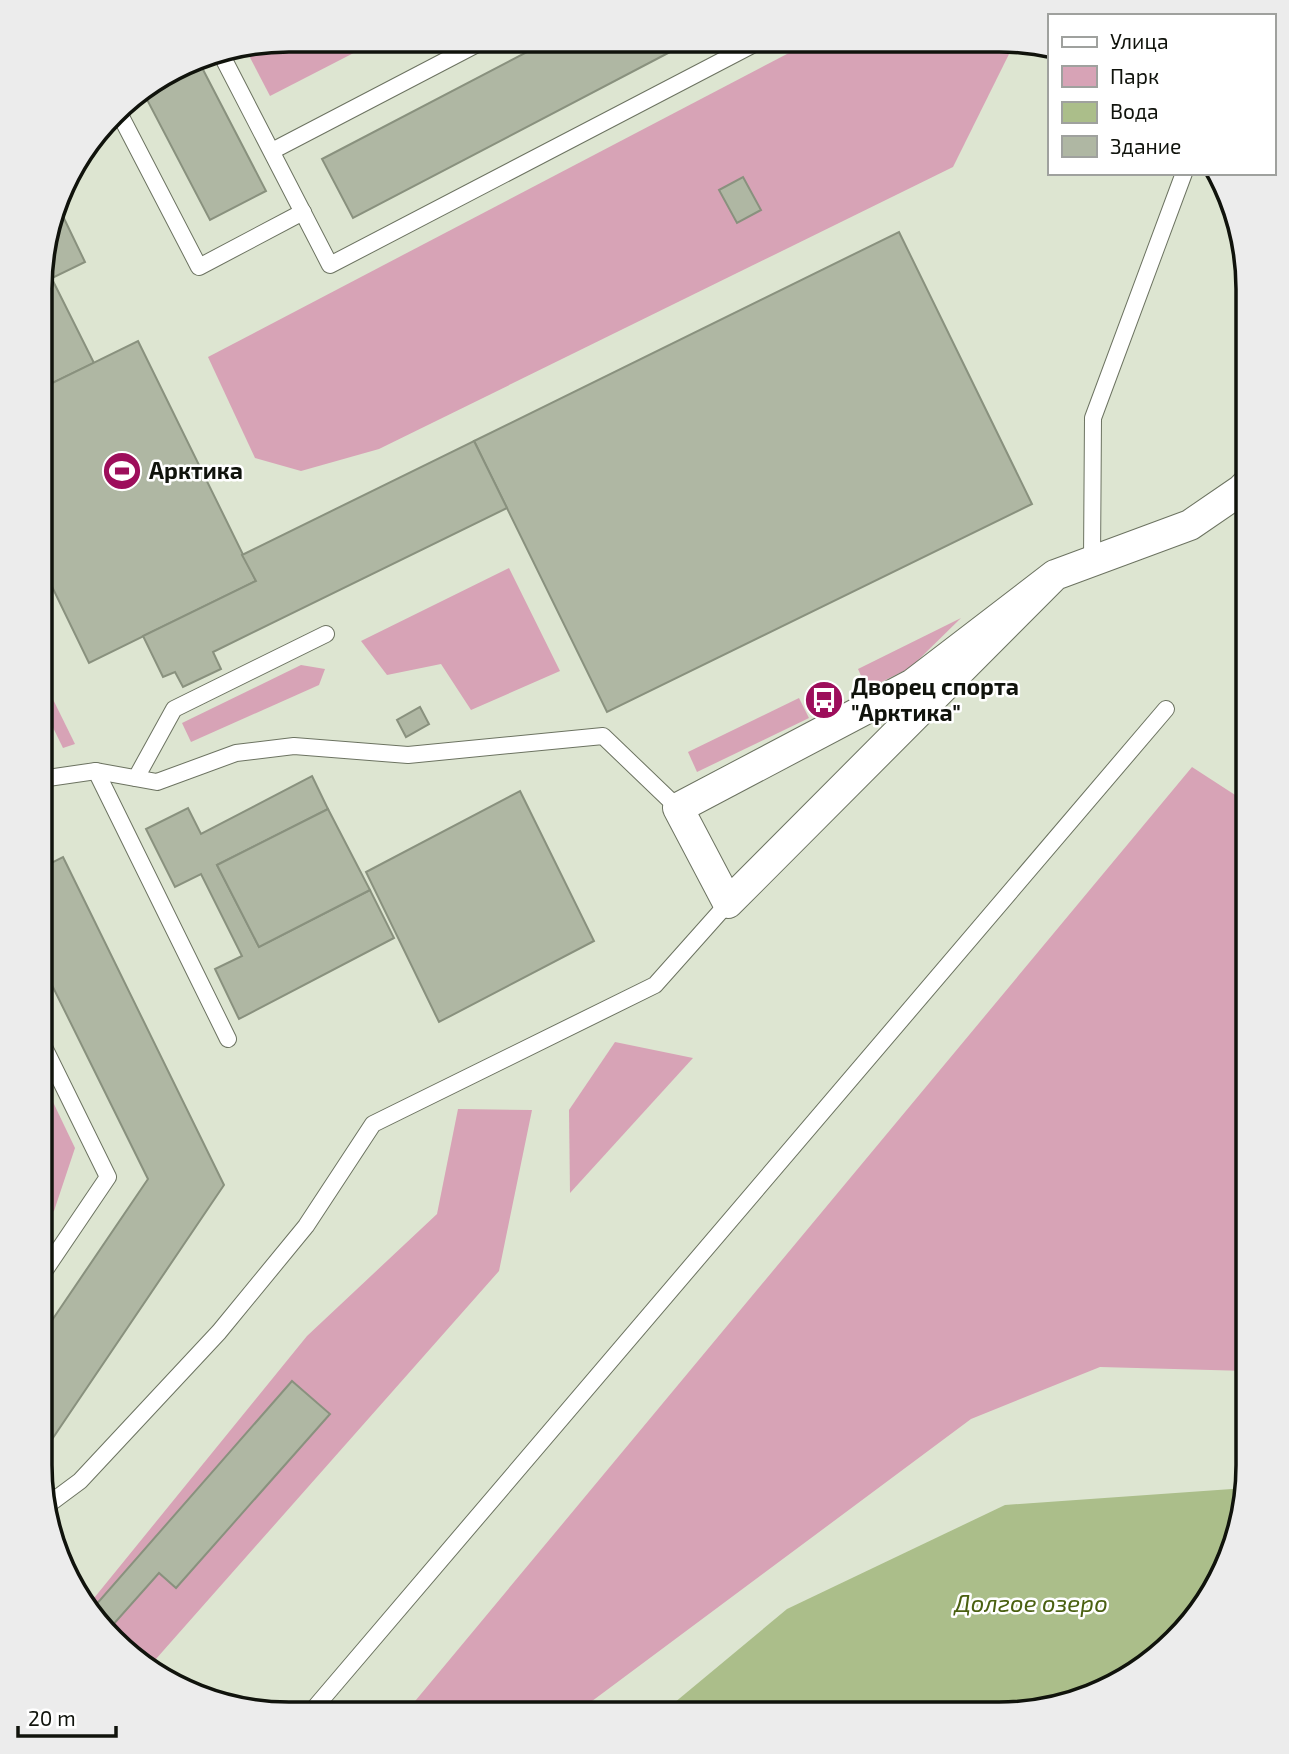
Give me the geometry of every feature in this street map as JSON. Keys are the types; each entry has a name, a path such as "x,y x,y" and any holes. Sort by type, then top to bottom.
{"street":[{"path":"1055,575 728,903 678,808 913,684 1055,575 1190,524 1236,493"}],"lane":[{"path":"272,151 462,52"},
{"path":"225,62 330,265 739,52"},
{"path":"123,121 199,267 303,212"},
{"path":"1092,561 1093,418 1183,175"},
{"path":"136,778 174,709 326,634"},
{"path":"320,1702 1166,709"},
{"path":"52,777 96,771 157,782 236,753 294,746 408,755 603,736 678,808"},
{"path":"96,771 228,1039"},
{"path":"56,1500 80,1481 219,1332 306,1226 373,1124 655,985 728,903"},
{"path":"52,1063 108,1177 52,1260"}],"green space":[{"path":"289,52 356,52 270,96 249,56"},
{"path":"791,52 1010,53 953,167 379,449 301,471 255,458 208,357"},
{"path":"509,568 560,671 471,710 441,664 387,675 361,641"},
{"path":"961,618 910,668 867,689 858,669"},
{"path":"301,665 325,669 319,685 191,742 182,723"},
{"path":"52,697 75,744 63,748 52,725"},
{"path":"799,698 809,718 697,772 688,752"},
{"path":"1192,767 1236,796 1236,1371 1100,1367 971,1419 591,1702 414,1702"},
{"path":"615,1042 693,1058 570,1193 569,1110"},
{"path":"52,1100 75,1148 52,1212"},
{"path":"458,1109 532,1110 499,1271 155,1660 111,1621 94,1598 307,1336 437,1214"}],"water":[{"name":"Долгое озеро","path":"1235,1489 1224,1541 1197,1596 1178,1621 1156,1643 1131,1662 1090,1683 1061,1693 1000,1702 675,1702 787,1609 1005,1505"}],"building":[{"path":"527,52 670,52 353,218 322,159"},
{"path":"203,70 266,191 210,220 147,100 171,84"},
{"path":"743,177 761,210 737,223 719,190"},
{"path":"64,218 85,262 53,278"},
{"path":"899,232 1032,504 607,712 474,441"},
{"path":"53,281 94,363 52,383"},
{"name":"Арктика","path":"138,341 256,581 89,663 52,587 52,383"},
{"path":"474,441 507,508 213,652 221,669 183,687 175,672 163,677 143,636 256,581 242,555"},
{"path":"420,707 429,724 406,737 397,720"},
{"path":"312,776 328,809 217,865 259,947 370,890 394,938 239,1019 215,969 242,956 201,874 175,887 146,829 188,808 201,834"},
{"path":"520,791 594,941 439,1022 366,872"},
{"path":"328,809 370,890 259,947 217,865"},
{"path":"63,857 224,1185 52,1439 52,1320 148,1179 52,985 52,862"},
{"path":"292,1381 330,1414 176,1588 159,1573 114,1624 97,1603"}],"place":[{"name":"Арктика","path":"122,471"},
{"name":"Дворец спорта \"Арктика\"","path":"824,700"}]}
